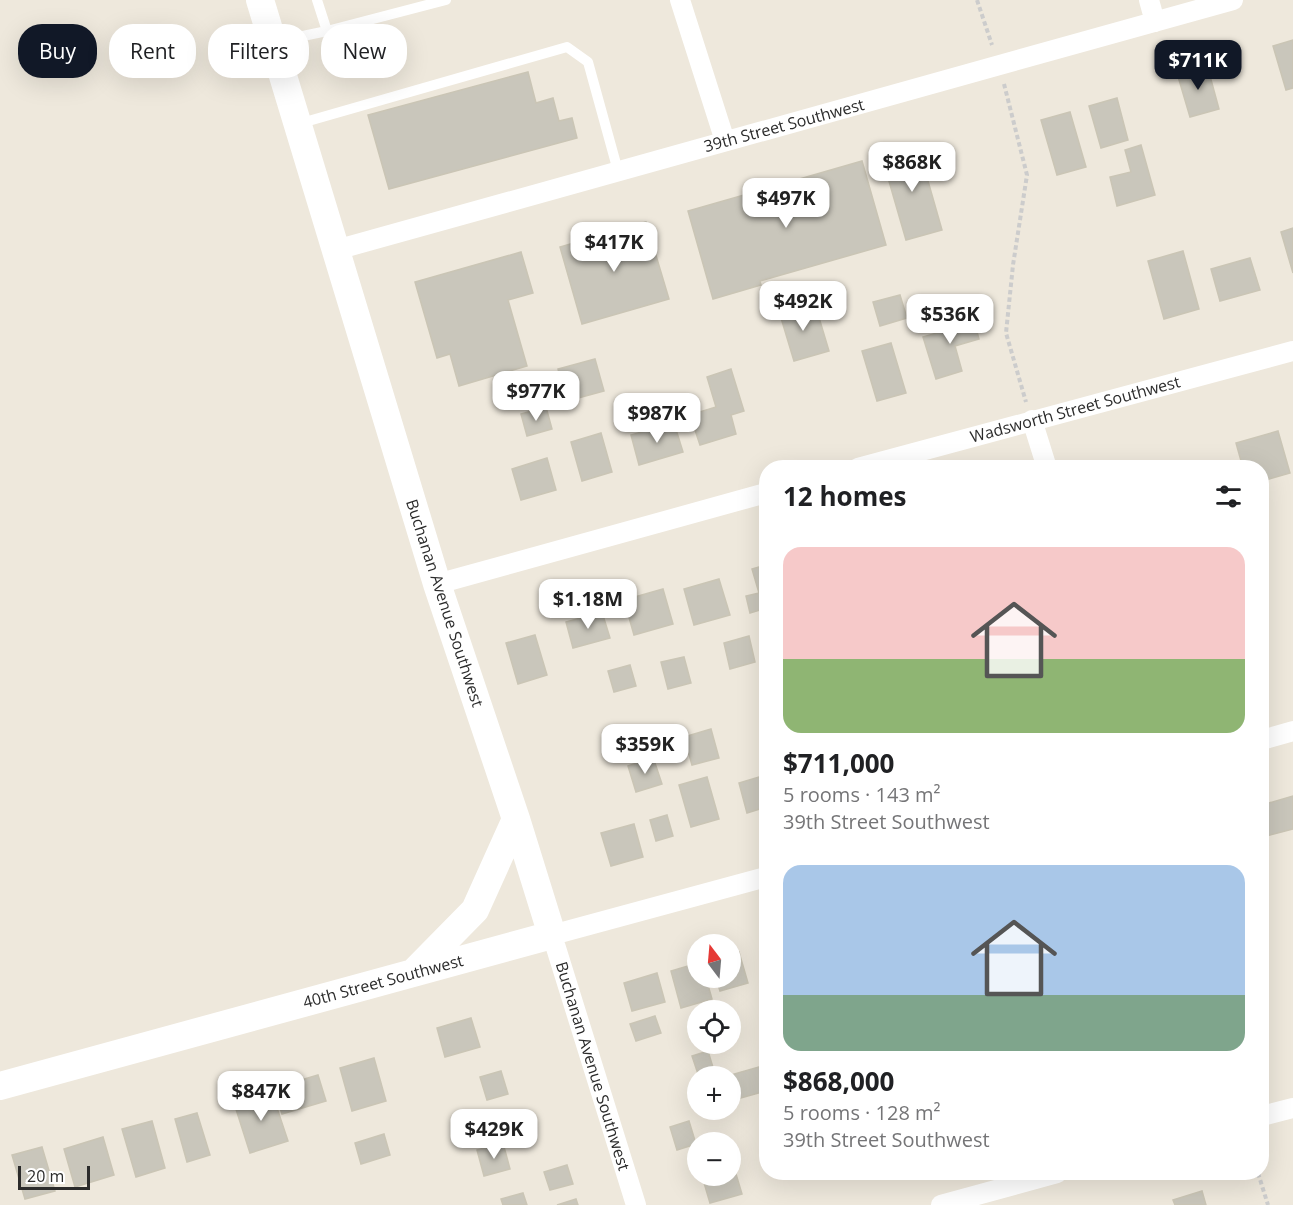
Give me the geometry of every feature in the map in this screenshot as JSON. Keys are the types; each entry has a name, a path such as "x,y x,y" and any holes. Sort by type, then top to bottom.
{"street":[{"name":"Buchanan Avenue Southwest","path":"260,0 267,24"},
{"path":"680,0 725,141"},
{"path":"1149,0 1155,22"},
{"name":"39th Street Southwest","path":"336,250 1233,0"},
{"name":"Buchanan Avenue Southwest","path":"284,78 437,584 516,819 636,1205"},
{"name":"Wadsworth Street Southwest","path":"887,460 1293,351"},
{"path":"1032,420 1044,460"},
{"path":"437,584 759,495"},
{"path":"1269,738 1293,731"},
{"path":"412,974 475,910 516,819"},
{"name":"40th Street Southwest","path":"0,1086 759,879"},
{"path":"1269,1114 1293,1108"},
{"path":"941,1205 1032,1180"}],"lane":[{"path":"317,0 325,24"},
{"path":"354,24 446,0"},
{"path":"298,124 567,47 588,62 618,171"}],"path":[{"path":"977,0 999,65 1027,175 1006,333 1032,420"},
{"path":"1260,1180 1268,1205"}],"building":[{"path":"1293,40 1293,88 1286,90 1273,46"},
{"path":"1207,65 1219,109 1190,117 1177,73"},
{"path":"528,72 536,103 553,98 559,121 572,118 577,138 389,189 368,115"},
{"path":"1117,98 1128,140 1101,148 1089,106"},
{"path":"1070,112 1086,167 1057,175 1041,120"},
{"path":"1141,145 1155,195 1117,206 1110,177 1131,172 1125,150"},
{"path":"918,146 942,230 906,240 882,157"},
{"path":"862,161 886,245 760,281 761,285 713,299 688,211"},
{"path":"646,222 669,299 582,324 560,247"},
{"path":"1293,228 1293,273 1281,232"},
{"path":"1183,251 1199,309 1164,319 1148,261"},
{"path":"521,252 533,293 508,300 527,366 459,386 450,354 437,358 415,282"},
{"path":"1250,258 1260,290 1220,301 1211,269"},
{"path":"900,295 907,318 880,326 873,302"},
{"path":"796,302 800,316 817,311 829,351 794,361 778,308"},
{"path":"971,310 979,339 955,346 962,371 936,379 923,337 954,328 951,316"},
{"path":"891,343 906,393 877,401 862,351"},
{"path":"595,359 604,391 578,398 574,385 563,388 558,369"},
{"path":"731,369 744,411 731,415 736,434 700,445 690,415 716,407 707,377"},
{"path":"546,407 552,429 527,436 521,414"},
{"path":"674,423 683,452 639,465 631,435"},
{"path":"1278,431 1290,473 1269,479 1269,460 1241,460 1236,443"},
{"path":"601,433 612,472 582,481 571,442"},
{"path":"547,458 556,490 521,500 512,469"},
{"path":"759,567 759,593 752,569"},
{"path":"719,579 730,615 694,625 684,589"},
{"path":"663,589 673,624 634,635 624,600"},
{"path":"759,593 759,610 750,613 746,596"},
{"path":"602,612 610,638 573,648 566,622"},
{"path":"535,635 547,675 518,684 506,643"},
{"path":"749,636 755,662 730,669 724,643"},
{"path":"684,657 691,683 668,689 661,662"},
{"path":"630,665 636,686 614,692 608,671"},
{"path":"711,729 719,758 692,765 684,737"},
{"path":"653,757 662,784 636,792 628,766"},
{"path":"707,777 719,819 691,827 679,785"},
{"path":"759,777 759,809 747,813 739,783"},
{"path":"1293,796 1293,829 1269,835 1269,803"},
{"path":"667,815 673,836 656,841 650,820"},
{"path":"634,824 643,857 611,866 601,833"},
{"path":"741,959 748,983 741,985"},
{"path":"687,966 687,988 709,988 712,999 687,1000 687,1006 681,1008 671,971"},
{"path":"657,973 665,1002 632,1011 624,983"},
{"path":"655,1016 661,1033 636,1041 630,1024"},
{"path":"471,1018 480,1047 445,1057 437,1028"},
{"path":"709,1054 713,1066 695,1066 692,1056"},
{"path":"374,1058 386,1101 352,1111 340,1068"},
{"path":"759,1067 759,1093 741,1098 741,1072"},
{"path":"501,1071 508,1094 487,1100 480,1077"},
{"path":"318,1075 326,1101 282,1114 274,1088"},
{"path":"271,1090 288,1141 250,1153 234,1103"},
{"path":"197,1113 210,1155 187,1162 175,1119"},
{"path":"152,1121 165,1168 136,1177 122,1129"},
{"path":"689,1121 692,1132 687,1132 687,1147 677,1150 670,1127"},
{"path":"384,1134 390,1155 361,1164 355,1143"},
{"path":"103,1137 114,1175 75,1187 64,1149"},
{"path":"503,1143 510,1169 484,1176 477,1150"},
{"path":"42,1147 55,1191 25,1199 12,1155"},
{"path":"567,1165 573,1184 550,1190 544,1172"},
{"path":"705,1186 740,1186 742,1194 710,1203"},
{"path":"1202,1191 1206,1205 1175,1205 1173,1200"},
{"path":"523,1193 527,1205 503,1205 501,1199"},
{"path":"576,1199 578,1205 557,1205"}]}
